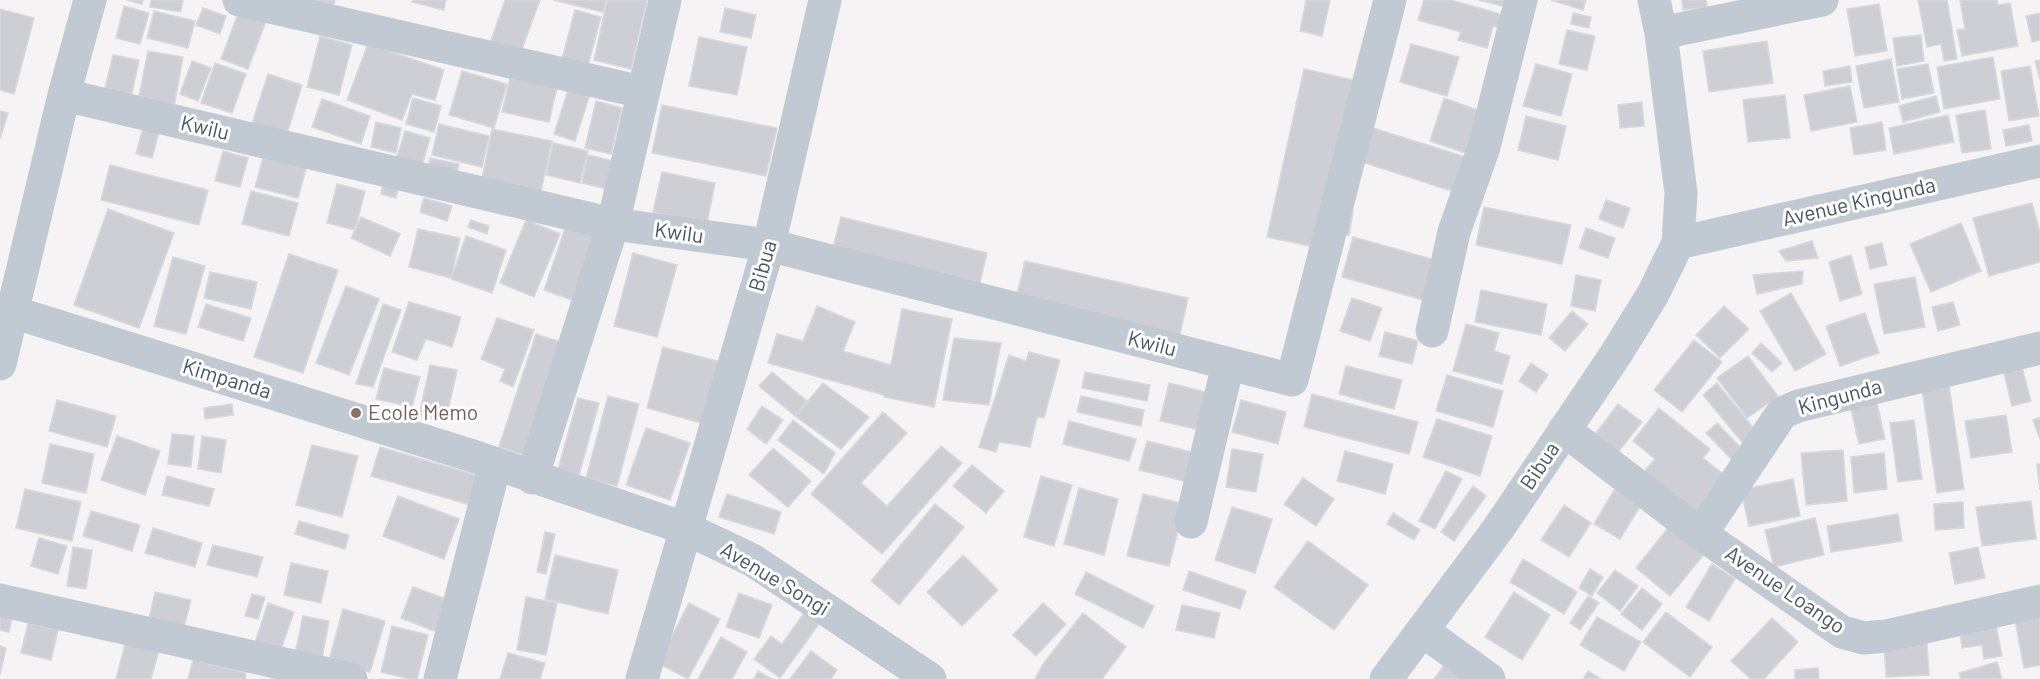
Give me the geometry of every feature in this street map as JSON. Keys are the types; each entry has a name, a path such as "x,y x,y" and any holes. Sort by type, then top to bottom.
{"street":[{"path":"0,364 6,309 90,0"},
{"path":"239,0 642,92"},
{"path":"532,478 613,224 665,0"},
{"name":"Bibua","path":"687,529 770,245 825,0"},
{"name":"Kwilu","path":"64,95 613,224 770,245 1292,380 1390,0"},
{"path":"1432,331 1454,232 1484,147 1521,0"},
{"path":"1654,0 1661,33 1681,193 1678,243"},
{"path":"1661,33 1822,0"},
{"name":"Avenue Kingunda","path":"1678,243 2040,161"},
{"name":"Bibua","path":"1386,679 1498,529 1616,354 1653,294 1678,243"},
{"name":"Kimpanda","path":"6,309 462,453 687,529"},
{"name":"Kingunda","path":"1701,534 1782,413 1798,406 2040,348"},
{"path":"1191,522 1228,364"},
{"name":"Avenue Loango","path":"1564,430 1701,534 1842,632 1864,638 1886,636 2040,601"},
{"path":"440,679 495,465"},
{"path":"642,679 687,529"},
{"name":"Avenue Songi","path":"687,529 752,560 930,679"},
{"path":"0,600 351,679"},
{"path":"1423,631 1489,679"}],"building":[{"path":"127,0 143,0 142,4"},
{"path":"151,0 183,0 181,12 150,7"},
{"path":"298,0 335,0 332,10"},
{"path":"413,0 446,0 444,10 412,2"},
{"path":"505,0 540,0 519,57 489,46"},
{"path":"553,0 606,0 603,12"},
{"path":"607,0 647,0 631,69 594,60"},
{"path":"1306,0 1330,0 1322,36 1300,31"},
{"path":"1424,0 1451,0 1511,17 1507,30 1493,26 1487,48 1458,40 1461,32 1418,20"},
{"path":"1479,0 1512,0 1510,8"},
{"path":"1551,0 1586,0 1583,10"},
{"path":"1682,0 1706,0 1707,7 1683,10"},
{"path":"1918,0 1947,0 1957,59 1944,61 1941,44 1927,47"},
{"path":"1960,0 1997,0 1998,5 2010,3 2018,46 1962,56 1957,30 1965,29"},
{"path":"1879,4 1887,51 1855,56 1847,9"},
{"path":"124,6 149,13 140,44 116,38"},
{"path":"203,8 226,16 220,34 196,25"},
{"path":"725,8 756,15 751,38 720,32"},
{"path":"0,9 34,18 14,94 0,90"},
{"path":"575,10 601,17 588,66 562,59"},
{"path":"154,11 195,21 188,48 147,38"},
{"path":"239,11 266,21 248,69 221,59"},
{"path":"1573,13 1591,17 1589,28 1571,24"},
{"path":"2040,13 2040,40 2032,42 2026,16"},
{"path":"1567,30 1595,36 1587,70 1559,64"},
{"path":"1921,35 1924,61 1897,66 1893,38"},
{"path":"320,36 352,45 339,95 307,87"},
{"path":"699,37 747,47 737,95 689,86"},
{"path":"1767,41 1773,83 1709,92 1703,51"},
{"path":"368,44 444,70 435,100 412,94 402,120 347,100"},
{"path":"1411,44 1459,57 1447,96 1400,82"},
{"path":"148,51 183,57 174,107 138,101"},
{"path":"113,55 139,60 131,98 104,92"},
{"path":"1993,57 2000,99 1944,109 1937,67"},
{"path":"1891,59 1899,102 1864,108 1856,66"},
{"path":"2040,60 2040,80 2035,61"},
{"path":"192,61 211,68 198,101 180,94"},
{"path":"215,63 246,74 232,113 201,103"},
{"path":"1536,64 1572,74 1561,116 1523,106"},
{"path":"1928,64 1934,93 1902,99 1897,69"},
{"path":"1850,66 1852,82 1825,86 1823,71"},
{"path":"2030,66 2039,116 2009,121 2001,71"},
{"path":"1304,69 1358,81 1320,248 1267,237"},
{"path":"462,71 507,84 494,128 449,115"},
{"path":"268,74 302,85 287,134 252,124"},
{"path":"510,78 557,88 549,122 502,112"},
{"path":"1850,86 1857,122 1811,131 1804,95"},
{"path":"568,90 589,97 575,141 554,134"},
{"path":"1785,95 1790,138 1748,142 1743,100"},
{"path":"1936,96 1940,112 1903,122 1899,106"},
{"path":"413,98 441,106 434,132 406,124"},
{"path":"1444,98 1483,112 1468,154 1430,141"},
{"path":"322,99 370,116 361,144 312,127"},
{"path":"596,101 622,108 611,154 585,148"},
{"path":"1642,102 1644,126 1620,128 1618,105"},
{"path":"662,105 777,128 766,176 652,153"},
{"path":"1985,110 1991,149 1962,153 1956,115"},
{"path":"0,111 8,113 0,139"},
{"path":"1948,115 1954,142 1894,154 1889,128"},
{"path":"1526,116 1566,126 1558,160 1518,150"},
{"path":"376,122 401,128 396,153 371,147"},
{"path":"1882,122 1886,150 1854,155 1850,128"},
{"path":"144,124 160,128 152,158 136,154"},
{"path":"439,124 489,136 482,167 432,155"},
{"path":"2029,125 2032,141 2006,146 2003,130"},
{"path":"1373,128 1469,158 1458,193 1362,162"},
{"path":"492,129 552,141 540,196 481,184"},
{"path":"405,131 430,138 420,173 394,166"},
{"path":"553,143 588,151 580,183 546,175"},
{"path":"266,147 309,158 298,198 255,187"},
{"path":"223,151 248,158 240,187 215,181"},
{"path":"588,155 618,162 612,190 582,183"},
{"path":"430,158 459,164 455,179 427,173"},
{"path":"110,165 208,190 199,225 101,200"},
{"path":"662,172 715,183 707,223 653,212"},
{"path":"384,180 399,183 396,198 381,194"},
{"path":"337,184 365,191 355,230 327,223"},
{"path":"251,191 298,203 289,236 242,224"},
{"path":"424,198 452,206 447,221 420,212"},
{"path":"1606,200 1630,208 1623,228 1599,219"},
{"path":"2032,203 2040,232 2040,262 1989,276 1973,218"},
{"path":"1484,207 1571,225 1562,264 1476,245"},
{"path":"108,209 174,233 139,328 74,305"},
{"path":"1342,210 1353,212 1349,235 1338,234"},
{"path":"361,217 400,234 390,256 351,238"},
{"path":"841,217 987,253 977,295 830,259"},
{"path":"471,220 489,226 487,234 468,227"},
{"path":"526,220 560,234 534,297 500,283"},
{"path":"568,220 596,230 572,300 544,290"},
{"path":"1961,223 1981,271 1931,292 1910,244"},
{"path":"1586,228 1615,238 1608,258 1579,248"},
{"path":"418,229 460,238 451,278 409,267"},
{"path":"466,236 506,250 492,293 451,279"},
{"path":"1353,237 1439,261 1427,301 1342,277"},
{"path":"1812,241 1818,258 1786,261 1779,251"},
{"path":"1882,243 1887,265 1870,269 1865,247"},
{"path":"633,253 677,265 657,337 614,326"},
{"path":"289,254 338,270 303,373 254,357"},
{"path":"1851,255 1862,294 1840,301 1829,262"},
{"path":"173,257 205,266 186,334 154,326"},
{"path":"1025,261 1188,298 1179,339 1015,303"},
{"path":"1803,271 1802,284 1757,294 1753,275"},
{"path":"210,272 257,282 251,309 204,298"},
{"path":"1576,275 1601,280 1595,311 1571,306"},
{"path":"1915,277 1925,327 1884,334 1874,284"},
{"path":"346,286 379,299 349,375 316,363"},
{"path":"1481,290 1547,304 1541,335 1475,322"},
{"path":"1791,293 1826,354 1795,371 1760,311"},
{"path":"1352,298 1382,308 1370,341 1340,331"},
{"path":"409,302 461,317 452,347 426,339 417,360 392,352"},
{"path":"1953,302 1960,325 1938,331 1932,307"},
{"path":"206,304 251,318 243,341 198,327"},
{"path":"383,304 401,310 373,387 356,384"},
{"path":"817,306 855,322 843,351 891,365 902,309 952,319 934,407 884,397 884,395 768,363 777,334 803,341"},
{"path":"1724,306 1749,329 1720,358 1696,335"},
{"path":"1572,311 1588,324 1565,351 1549,338"},
{"path":"1865,313 1879,353 1840,366 1826,326"},
{"path":"497,318 534,330 513,387 500,381 505,369 481,359"},
{"path":"1466,324 1499,333 1494,351 1510,356 1502,384 1453,371"},
{"path":"1385,332 1418,341 1412,364 1379,356"},
{"path":"536,334 570,345 532,457 499,447"},
{"path":"954,338 1001,343 989,405 943,400"},
{"path":"1694,340 1722,362 1682,412 1654,390"},
{"path":"1761,343 1782,363 1772,372 1752,353"},
{"path":"663,347 721,362 705,424 647,408"},
{"path":"1029,352 1060,360 1044,418 1037,417 1030,447 999,442 996,452 979,447 1009,355 1026,361"},
{"path":"1748,356 1778,396 1747,418 1717,378"},
{"path":"2019,356 2031,401 2012,406 2001,361"},
{"path":"1531,363 1548,375 1536,392 1519,381"},
{"path":"430,365 457,370 446,421 419,416"},
{"path":"1346,366 1402,380 1394,409 1339,394"},
{"path":"384,368 420,377 412,407 376,399"},
{"path":"772,372 807,401 795,416 759,386"},
{"path":"1085,372 1150,385 1147,401 1082,388"},
{"path":"1447,375 1503,391 1493,427 1436,411"},
{"path":"823,383 869,417 841,449 795,416"},
{"path":"1169,383 1214,394 1205,431 1160,421"},
{"path":"1717,383 1760,436 1746,447 1703,395"},
{"path":"1949,385 1964,489 1937,493 1922,389"},
{"path":"1312,394 1418,422 1409,454 1304,427"},
{"path":"608,396 639,404 617,486 586,478"},
{"path":"1081,396 1144,410 1141,426 1077,412"},
{"path":"578,398 599,403 579,475 558,469"},
{"path":"57,400 116,416 107,447 49,431"},
{"path":"1241,400 1286,412 1278,444 1232,432"},
{"path":"1877,403 1885,439 1859,444 1851,409"},
{"path":"232,404 233,415 205,419 204,408"},
{"path":"1618,404 1642,422 1615,456 1592,438"},
{"path":"762,406 783,420 766,444 747,429"},
{"path":"1659,408 1710,449 1703,458 1732,481 1700,520 1642,474 1655,459 1633,441"},
{"path":"883,412 907,433 861,483 887,506 941,446 962,463 882,554 811,494"},
{"path":"2006,415 2012,452 1971,458 1965,421"},
{"path":"2040,417 2040,439 2033,420"},
{"path":"1437,419 1492,436 1480,476 1423,457"},
{"path":"793,420 835,453 824,474 778,440"},
{"path":"1914,420 1922,479 1898,482 1890,423"},
{"path":"1069,421 1136,439 1129,461 1063,444"},
{"path":"1717,423 1744,451 1733,461 1706,433"},
{"path":"646,428 690,443 670,500 626,485"},
{"path":"172,434 194,436 191,467 168,464"},
{"path":"117,436 160,451 145,495 101,480"},
{"path":"202,436 226,440 221,473 198,469"},
{"path":"1147,441 1196,453 1188,482 1139,470"},
{"path":"50,444 94,454 86,493 42,483"},
{"path":"312,445 358,456 342,517 296,505"},
{"path":"380,447 486,478 477,507 371,476"},
{"path":"773,448 811,481 788,507 749,475"},
{"path":"1232,449 1263,454 1256,492 1226,487"},
{"path":"1843,450 1847,501 1806,505 1801,453"},
{"path":"1345,451 1393,464 1385,494 1337,481"},
{"path":"1884,453 1887,489 1854,493 1851,457"},
{"path":"2037,464 2040,464 2040,490"},
{"path":"972,465 1004,491 986,513 953,486"},
{"path":"1446,471 1462,479 1435,529 1419,521"},
{"path":"167,476 214,489 209,506 162,495"},
{"path":"1041,476 1072,485 1054,546 1024,537"},
{"path":"1303,478 1334,499 1316,526 1284,504"},
{"path":"1793,479 1800,516 1749,526 1741,490"},
{"path":"1473,486 1486,496 1454,541 1441,532"},
{"path":"1079,488 1118,499 1104,555 1064,544"},
{"path":"25,489 81,502 72,541 16,528"},
{"path":"1614,490 1641,505 1620,539 1594,524"},
{"path":"727,494 781,512 774,534 719,517"},
{"path":"1143,494 1185,504 1169,566 1127,556"},
{"path":"398,496 459,519 444,559 383,536"},
{"path":"2031,501 2036,539 1982,546 1976,507"},
{"path":"1963,502 1964,528 1935,530 1934,504"},
{"path":"935,504 964,527 899,605 871,581"},
{"path":"1564,505 1591,523 1569,557 1541,540"},
{"path":"1232,507 1272,519 1255,573 1215,560"},
{"path":"91,511 140,525 132,551 83,536"},
{"path":"1393,513 1420,530 1414,540 1387,524"},
{"path":"1898,514 1902,541 1831,552 1827,526"},
{"path":"1815,518 1824,555 1774,567 1765,530"},
{"path":"1675,519 1710,547 1670,596 1636,568"},
{"path":"299,521 349,535 345,549 295,534"},
{"path":"153,528 202,543 195,567 145,553"},
{"path":"545,532 555,534 546,574 537,572"},
{"path":"39,538 67,546 58,574 31,566"},
{"path":"1308,541 1368,585 1334,630 1274,587"},
{"path":"213,545 263,557 257,577 207,565"},
{"path":"73,547 92,550 86,589 67,586"},
{"path":"1978,547 1985,578 1955,584 1949,553"},
{"path":"555,555 618,570 608,614 545,599"},
{"path":"963,555 998,590 962,626 927,592"},
{"path":"1523,559 1577,592 1564,614 1510,582"},
{"path":"291,563 328,571 321,603 284,595"},
{"path":"1712,564 1735,579 1709,621 1686,607"},
{"path":"1590,569 1603,577 1592,596 1579,588"},
{"path":"1615,570 1638,586 1620,611 1597,593"},
{"path":"1189,571 1246,591 1240,609 1183,590"},
{"path":"1086,572 1154,606 1143,628 1075,594"},
{"path":"413,587 462,605 450,637 401,618"},
{"path":"1642,588 1662,604 1642,630 1621,614"},
{"path":"155,592 191,600 183,631 148,623"},
{"path":"1514,592 1550,615 1522,660 1485,637"},
{"path":"739,593 772,605 759,638 726,627"},
{"path":"252,594 265,597 258,619 245,616"},
{"path":"1588,596 1599,603 1580,630 1570,623"},
{"path":"526,597 557,603 546,655 517,650"},
{"path":"268,603 294,612 278,658 253,649"},
{"path":"689,603 720,619 688,679 658,663"},
{"path":"1043,603 1066,624 1036,656 1013,635"},
{"path":"1182,605 1220,613 1214,638 1176,630"},
{"path":"343,609 385,621 370,672 329,660"},
{"path":"0,611 13,614 9,632 0,630"},
{"path":"2040,611 2040,665 2024,668 2014,615"},
{"path":"1666,612 1712,647 1690,677 1643,642"},
{"path":"804,613 819,624 780,678 754,659 771,636 782,644"},
{"path":"1083,613 1126,647 1102,679 1035,679 1043,664"},
{"path":"303,616 329,621 321,664 294,659"},
{"path":"1597,617 1641,642 1624,671 1580,645"},
{"path":"1772,618 1798,642 1764,679 1751,679 1731,661"},
{"path":"28,623 58,630 51,660 21,653"},
{"path":"1996,625 2002,656 1984,659 1982,645 1962,648 1960,632"},
{"path":"392,626 428,635 417,679 381,672"},
{"path":"721,637 747,652 732,679 698,679"},
{"path":"126,641 159,650 151,679 116,679"},
{"path":"1927,643 1929,675 1886,677 1884,645"},
{"path":"0,646 6,648 0,675"},
{"path":"811,651 837,670 831,679 790,679"},
{"path":"508,653 545,663 540,679 500,679"},
{"path":"193,660 246,673 245,679 188,679"},
{"path":"1448,660 1463,679 1434,679"},
{"path":"1997,662 2002,679 1961,679 1959,673"},
{"path":"1818,668 1819,679 1795,679 1795,670"},
{"path":"758,671 772,679 754,679"},
{"path":"1588,671 1601,679 1583,679"}],"place":[{"name":"Ecole Memo","path":"356,413"}]}
